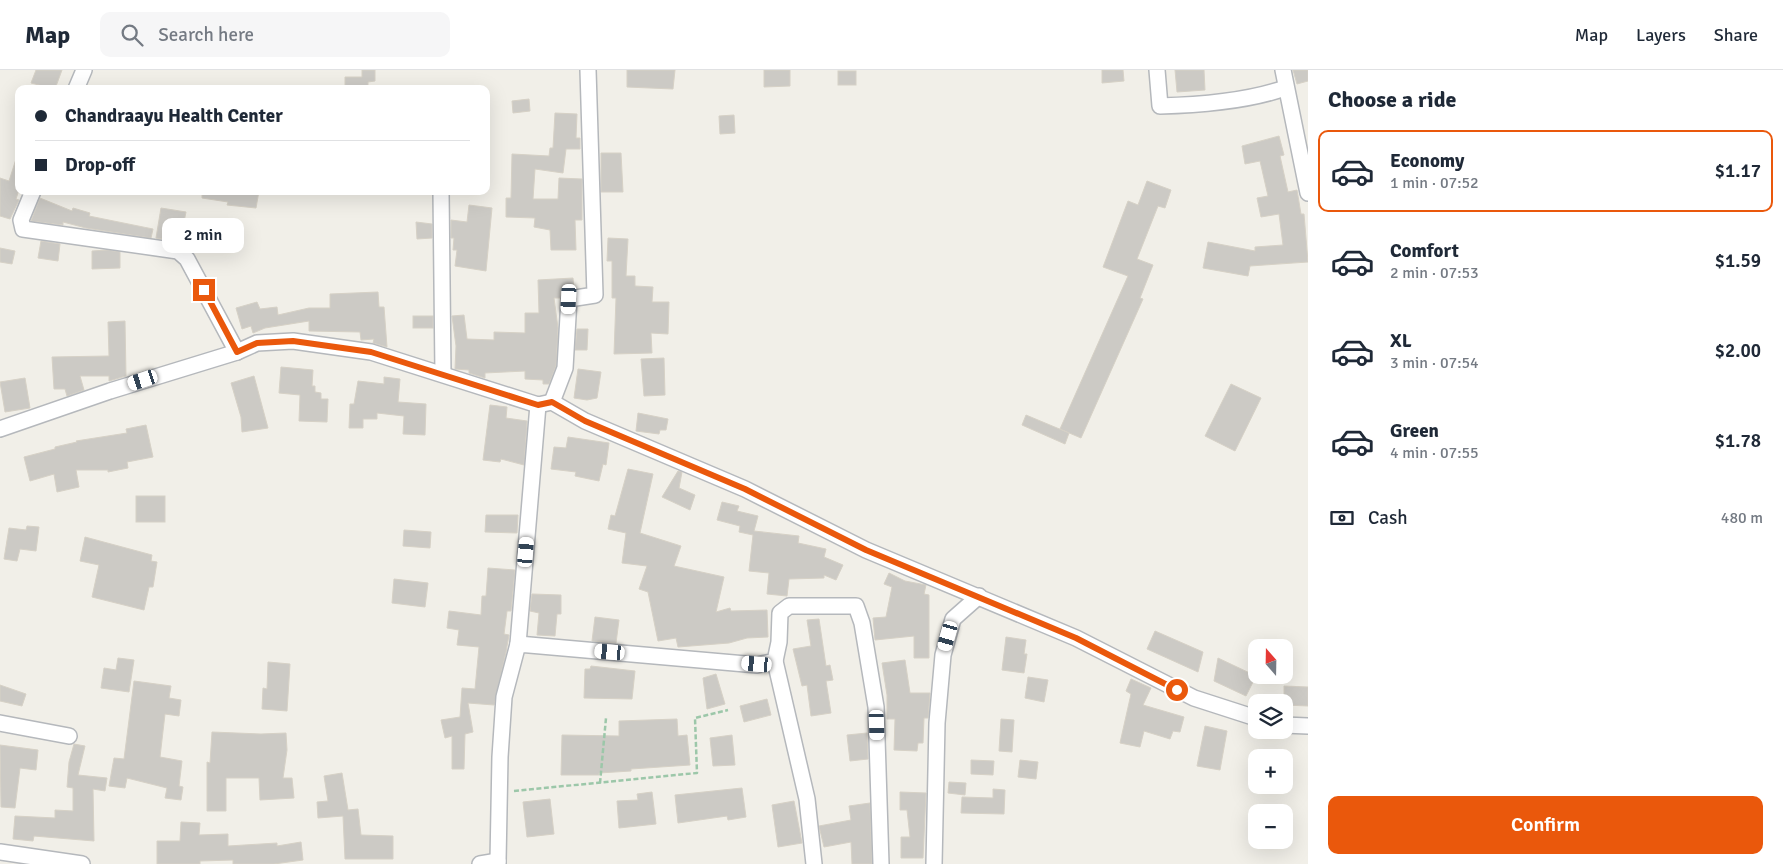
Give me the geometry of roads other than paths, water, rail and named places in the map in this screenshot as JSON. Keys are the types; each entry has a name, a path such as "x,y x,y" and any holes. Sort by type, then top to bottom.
{"street":[{"path":"78,85 84,70"},
{"path":"480,864 498,863 504,697 518,644 545,404 565,368 569,299 595,295 588,70"},
{"path":"1157,70 1160,106 1186,105 1266,94 1285,88"},
{"path":"1283,70 1285,88 1308,193"},
{"path":"31,195 21,220 23,229 178,251 187,259 237,352"},
{"path":"441,195 443,374"},
{"path":"0,429 119,388 237,352 257,343 293,341 371,352 545,404 745,489 866,550 1076,638 1194,698 1248,715"},
{"path":"934,864 937,723 943,654 953,618 979,596"},
{"path":"814,864 807,799 775,661 779,642 780,614 789,606 856,606 862,623 876,707 881,864"},
{"path":"518,644 757,664 775,661"},
{"path":"0,723 69,736"},
{"path":"1293,725 1308,726"},
{"path":"0,852 82,864"}]}
